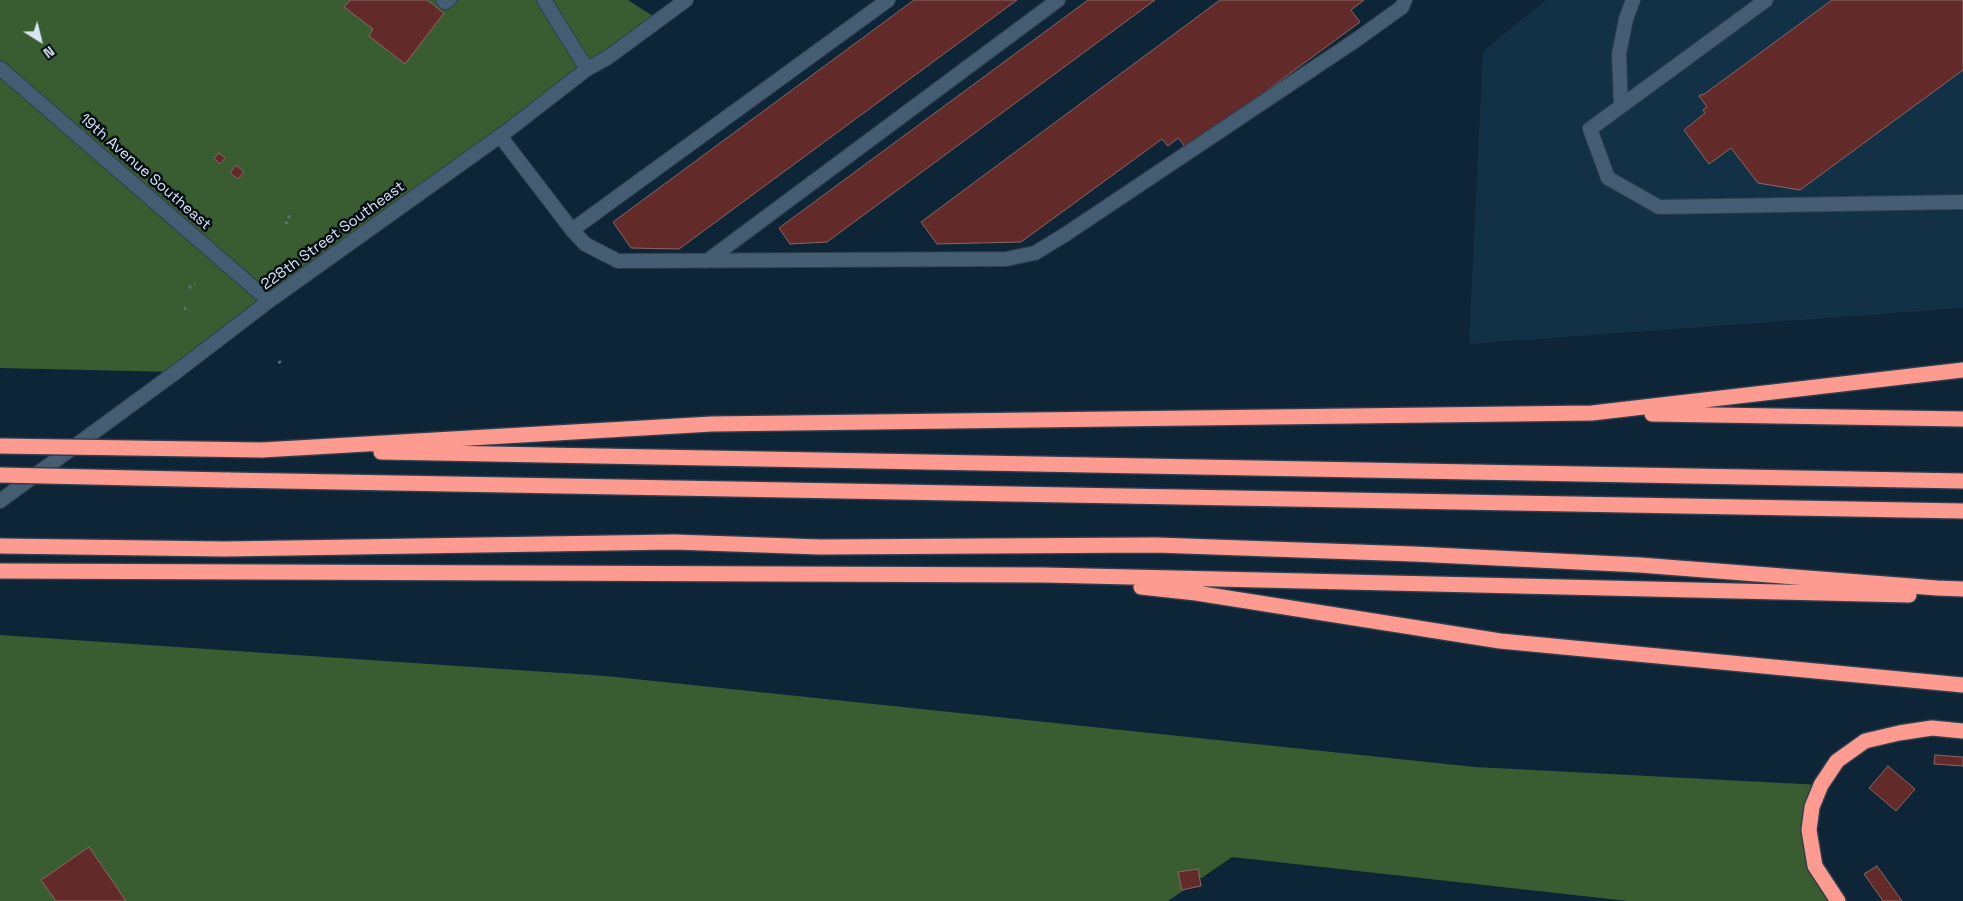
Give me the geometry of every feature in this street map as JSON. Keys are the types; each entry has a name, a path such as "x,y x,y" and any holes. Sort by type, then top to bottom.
{"highway":[{"path":"1592,413 1963,370"},
{"path":"262,450 712,424 1592,413 1963,419"},
{"path":"0,446 1963,481"},
{"path":"0,475 1963,511"},
{"path":"0,546 225,550 664,542 820,547 1156,545 1640,565 1963,589"},
{"path":"0,571 1044,575 1963,597"},
{"path":"1044,575 1196,593 1500,641 1963,685"},
{"path":"1838,901 1815,866 1809,830 1812,807 1820,785 1837,761 1864,741 1932,728 1963,731"}],"main road":[{"path":"443,0 445,2 449,0"},
{"path":"544,0 587,69"},
{"name":"228th Street Southeast","path":"0,501 269,301 500,136 587,69 607,58 686,0"},
{"path":"572,230 888,0"},
{"path":"708,260 1058,0"},
{"path":"500,136 572,230 586,244 618,261 1006,259 1035,253 1075,228 1356,40 1402,8 1405,0"},
{"path":"1621,106 1619,54 1626,19 1633,0"},
{"path":"1766,0 1590,129 1608,178 1660,207 1963,202"},
{"name":"19th Avenue Southeast","path":"0,68 269,301"}],"path":[{"path":"286,224 290,214"},
{"path":"189,288 195,284"},
{"path":"184,308 190,311"},
{"path":"279,361 282,366"}],"shaded area":[{"path":"1546,0 1963,0 1963,308 1469,344 1483,51"}],"green space":[{"path":"0,0 628,0 659,20 176,372 0,368"},
{"path":"0,635 606,676 1475,767 1821,785 1812,807 1815,865 1838,901 1628,901 1232,857 1168,901 0,901"}],"building":[{"path":"350,0 427,0 444,13 405,64 369,36 373,29 344,7"},
{"path":"914,0 1017,0 679,249 631,248 613,222"},
{"path":"1088,0 1155,0 827,242 790,244 779,228"},
{"path":"1220,0 1364,0 1351,10 1360,22 1187,149 1178,138 1168,146 1162,139 1021,242 937,244 921,222"},
{"path":"1832,0 1963,0 1963,70 1800,190 1758,183 1731,148 1709,164 1684,130 1705,113 1703,110 1707,107 1699,96 1703,95"},
{"path":"219,153 225,158 220,164 214,158"},
{"path":"236,165 244,172 238,179 230,173"},
{"path":"1935,755 1963,757 1963,766 1934,764"},
{"path":"1888,766 1915,789 1896,811 1869,788"},
{"path":"89,847 126,901 56,901 41,880"},
{"path":"1877,866 1902,901 1883,901 1864,874"},
{"path":"1198,869 1201,886 1182,890 1178,872"}]}
